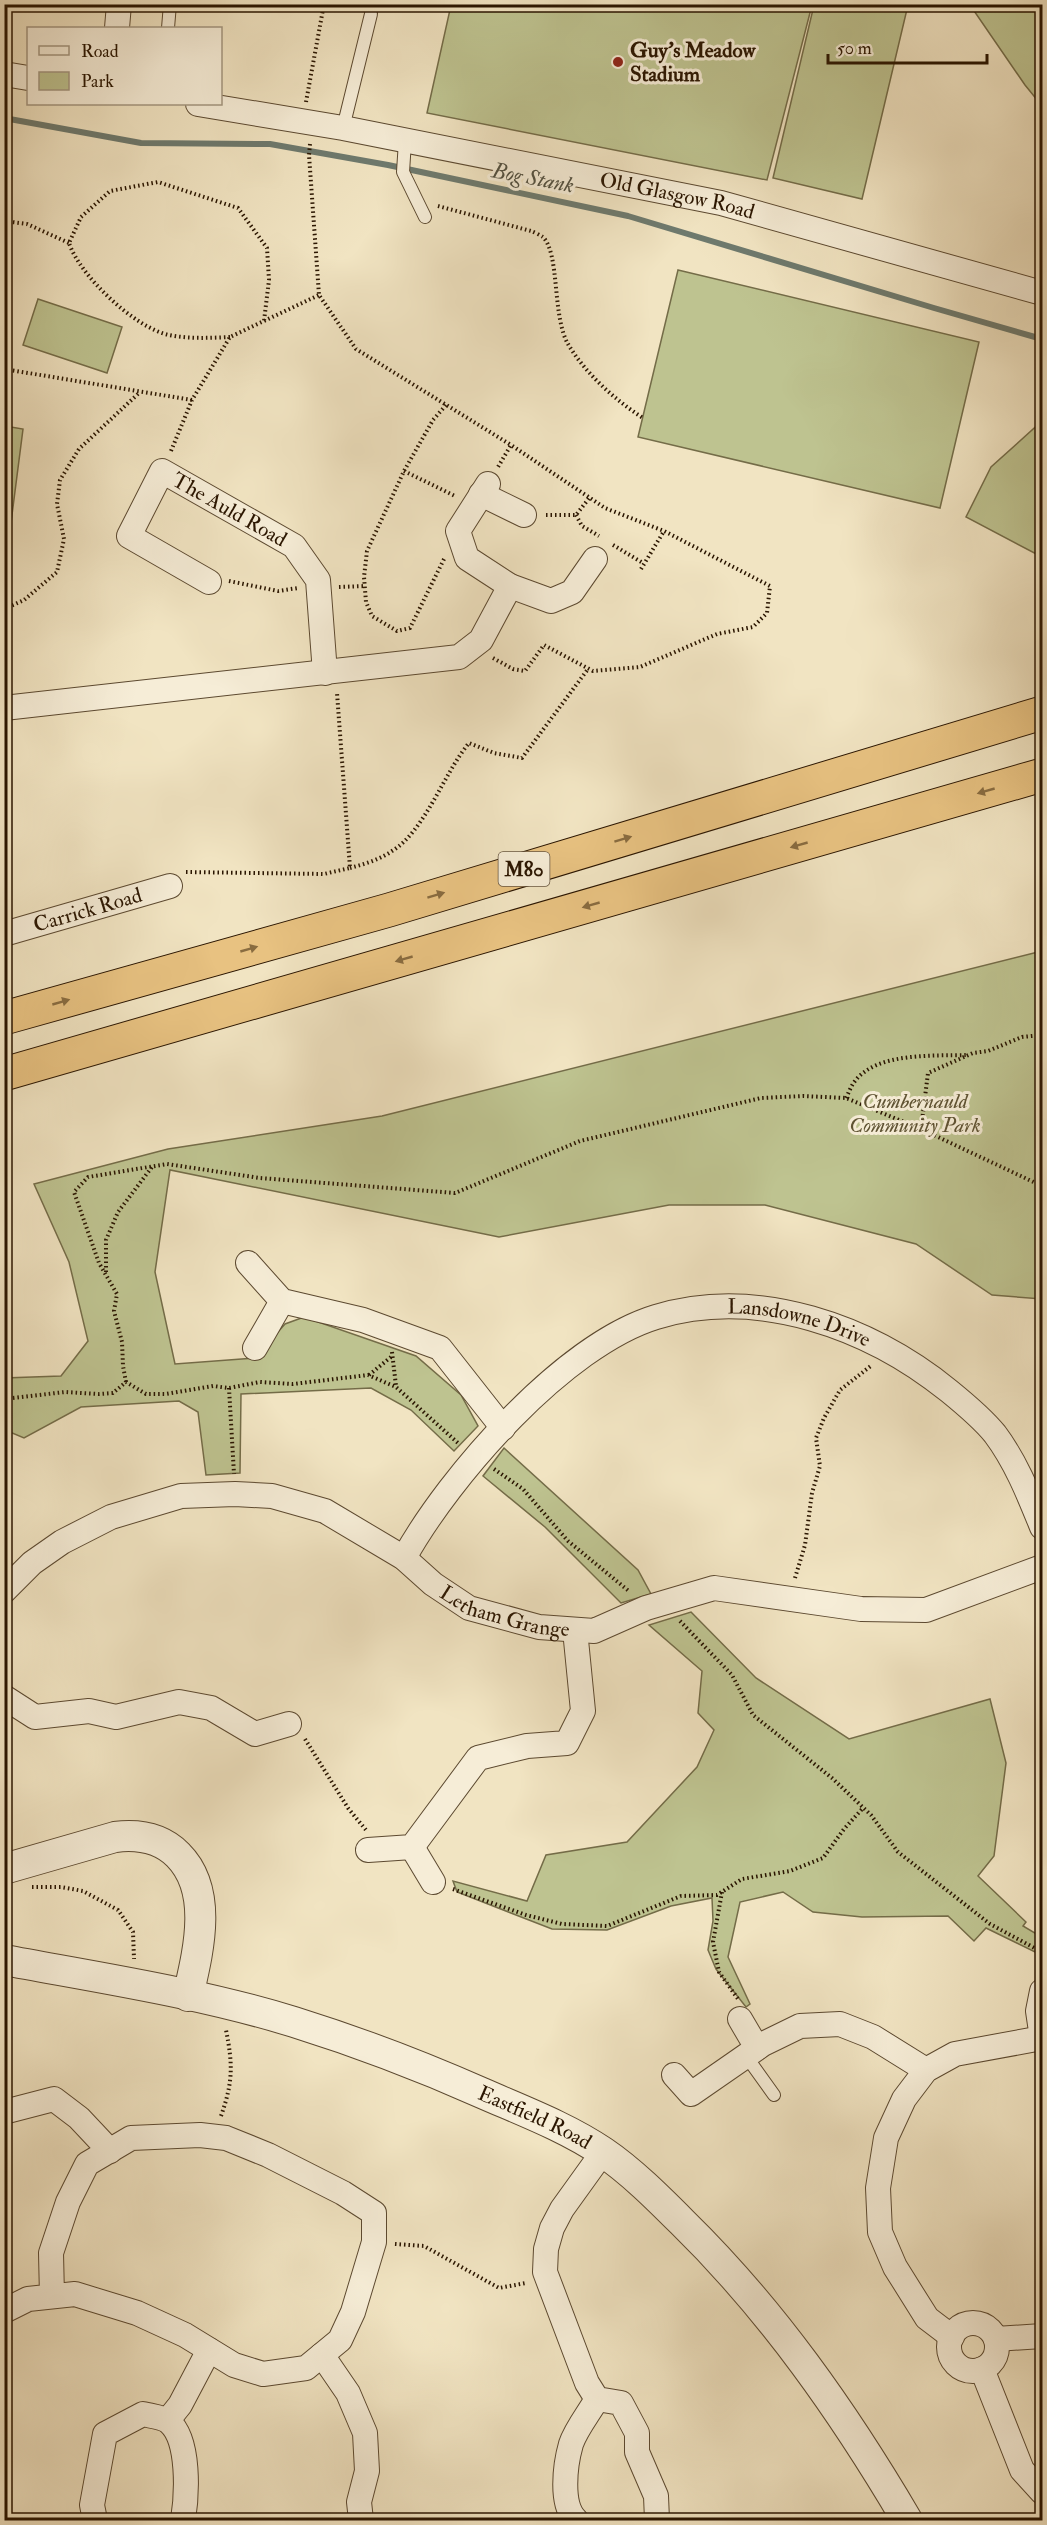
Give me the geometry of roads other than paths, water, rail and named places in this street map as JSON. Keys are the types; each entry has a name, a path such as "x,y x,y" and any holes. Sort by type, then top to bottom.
{"highway":[{"name":"M80","path":"4,1018 378,913 1042,713"},
{"name":"M80","path":"4,1074 1042,775"}],"street":[{"path":"117,27 119,4"},
{"path":"4,74 27,78"},
{"name":"Old Glasgow Road","path":"205,105 343,128 404,158 720,203 1042,293"},
{"name":"The Auld Road","path":"209,582 129,536 162,471 294,546 318,580 326,672"},
{"path":"524,514 481,495 458,531 467,558 510,586 551,601 572,592 595,559"},
{"path":"4,708 459,657 482,640 510,586"},
{"name":"Carrick Road","path":"4,934 170,886"},
{"path":"248,1263 282,1301 363,1320 440,1348 503,1428"},
{"path":"255,1348 282,1301"},
{"name":"Lansdowne Drive","path":"404,1558 417,1534 476,1457 562,1372 589,1352 630,1328 656,1317 697,1309 731,1307 773,1310 824,1321 858,1333 891,1350 933,1378 973,1411 994,1433 1009,1454 1042,1527"},
{"name":"Letham Grange","path":"9,1577 62,1542 111,1516 181,1496 235,1494 272,1496 325,1511 404,1558 433,1584 469,1608 539,1627 594,1631 646,1608 714,1588 861,1609 926,1610 1042,1567"},
{"path":"376,1850 412,1847 478,1758 527,1746 567,1743 583,1711 575,1630"},
{"path":"4,1697 34,1717 89,1711 116,1717 179,1701 211,1708 255,1734 289,1724"},
{"path":"15,1877 115,1837 134,1834 171,1848 186,1863 195,1880 199,1896 200,1930 188,1996"},
{"path":"412,1847 433,1882"},
{"name":"Eastfield Road","path":"4,1960 220,2002 293,2022 410,2061 541,2119 603,2152 704,2243 785,2337 862,2445 907,2520"},
{"path":"952,2337 927,2318 896,2267 880,2232 878,2188 886,2138 904,2099 926,2070 955,2054 1042,2038 1038,2011 1042,1991"},
{"path":"740,2019 752,2052"},
{"path":"674,2075 691,2094 752,2052 800,2026 840,2024 873,2037 926,2070"},
{"path":"4,2112 54,2099 79,2118 110,2151"},
{"path":"4,2311 28,2298 52,2296 75,2294 137,2313 185,2335 234,2365 263,2374 306,2368 340,2340 353,2312 375,2242 374,2213 344,2193 268,2155 226,2138 213,2136 131,2138 87,2164 68,2202 51,2253 52,2296"},
{"path":"603,2152 552,2228 546,2249 545,2272 587,2383 597,2399 621,2403 638,2433 637,2452 656,2496 657,2520"},
{"path":"974,2323 991,2330 998,2347 994,2359 982,2369 966,2370 955,2362 949,2348 952,2337 960,2327 974,2323"},
{"path":"996,2339 1042,2336"},
{"path":"168,2420 180,2405 209,2350"},
{"path":"322,2355 348,2393 365,2433 367,2471 359,2502 362,2520"},
{"path":"982,2369 1022,2470 1042,2492"},
{"path":"576,2520 568,2513 565,2488 571,2443 597,2399"},
{"path":"95,2520 92,2505 105,2434 143,2414 168,2420 181,2436 186,2502 183,2520"}],"lane":[{"path":"168,27 170,4"},
{"path":"343,128 371,14"},
{"path":"404,158 417,200 425,217"},
{"path":"752,2052 774,2095"}],"waterway":[{"name":"Bog Stank","path":"4,118 141,143 270,144 388,165 628,216 1042,339"}],"place":[{"name":"Guy's Meadow Stadium","path":"618,62"}],"park label":[{"name":"Cumbernauld Community Park","path":"915,1113"}]}
